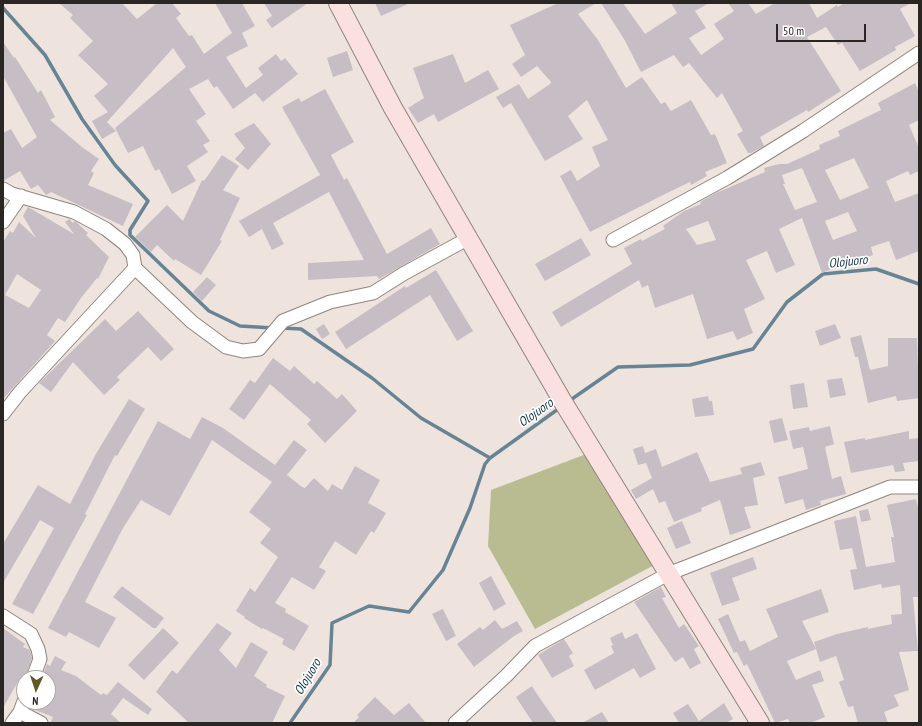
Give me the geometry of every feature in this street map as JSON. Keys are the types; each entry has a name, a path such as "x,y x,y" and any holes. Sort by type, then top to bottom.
{"street":[{"path":"338,3 393,108 563,402 760,723"},
{"path":"613,240 727,178 803,131 919,53"},
{"path":"3,189 74,212 106,229 125,244 134,255 135,268 192,322 226,346 243,351 259,349 283,321 330,302 373,293 403,274 468,239"},
{"path":"3,222 21,196"},
{"path":"3,414 20,392 135,268"},
{"path":"454,723 506,676 535,646 668,574 890,487 919,487"},
{"path":"3,616 31,634 40,659 36,670"},
{"path":"19,712 41,723"}],"green space":[{"path":"589,453 656,564 535,629 488,546 491,490"}],"building":[{"path":"59,3 122,3 137,19 157,3 172,3 181,14 176,18 189,36 192,35 204,54 232,33 215,3 242,3 255,26 242,33 248,46 226,57 246,88 263,75 258,68 276,54 281,61 285,58 298,74 263,102 255,93 233,109 217,86 214,88 208,79 189,89 206,114 196,121 210,141 203,145 208,152 187,166 196,181 172,194 159,169 155,171 143,146 128,153 115,128 186,67 173,48 107,122 116,131 102,139 92,121 108,112 94,96 108,84 78,55 93,41 70,18 73,15"},
{"path":"264,3 308,3 272,28 266,20 272,16"},
{"path":"375,3 410,3 381,16"},
{"path":"558,3 596,3 578,14 598,40 626,88 642,77 661,104 665,102 671,111 691,100 711,135 715,134 727,163 705,172 707,176 691,185 690,182 590,232 560,176 571,170 577,181 600,166 592,147 608,140 587,100 568,116 583,139 545,161 511,103 503,108 496,97 519,84 528,99 550,84 551,82 537,66 521,77 512,64 525,55 510,25"},
{"path":"601,3 623,3 645,34 677,13 671,3 709,3 695,11 706,28 689,38 701,55 724,39 714,24 734,11 728,3 748,3 756,14 775,3 809,3 817,18 837,5 838,7 844,3 911,3 900,9 915,36 895,47 896,50 860,71 842,43 838,45 826,27 807,37 841,91 808,112 807,110 760,137 764,146 751,153 748,153 737,134 743,131 722,93 717,98 689,63 683,67 674,55 641,72 624,39"},
{"path":"3,42 14,58 15,57 38,93 41,90 55,117 50,120 99,159 91,171 94,173 88,185 133,204 123,226 51,192 46,195 38,185 31,189 20,171 3,181 3,133 11,129 22,148 37,137 3,76"},
{"path":"347,51 353,70 333,77 327,58"},
{"path":"453,54 465,83 488,70 499,89 438,122 434,114 418,123 408,108 424,98 413,68"},
{"path":"915,83 919,92 919,120 909,125 919,148 919,171 910,175 908,171 886,181 895,202 919,193 919,251 896,260 889,241 871,247 873,255 848,265 847,262 822,273 802,218 779,229 795,265 776,273 767,251 746,260 765,299 744,309 753,333 737,340 733,331 707,339 693,294 655,308 648,285 642,288 639,280 561,327 552,312 632,264 624,248 641,239 642,241 665,229 663,226 684,211 701,204 700,202 716,193 765,172 764,168 779,164 787,164 820,149 819,145 840,136 838,131 881,110 878,103","holes":["854,158 869,188 840,200 825,170","802,168 817,202 795,210 783,184 785,184 782,175","848,212 857,231 833,240 825,221","708,221 716,240 697,245 686,229"]},
{"path":"325,89 354,142 331,155 344,180 347,178 387,254 431,228 440,244 379,279 377,276 308,280 308,263 364,260 329,192 273,223 284,244 272,250 262,229 249,237 239,221 320,175 282,107 299,98 301,102"},
{"path":"254,123 271,144 248,170 235,159 245,148 234,134"},
{"path":"222,155 239,166 223,190 240,198 220,240 222,241 201,275 175,259 174,261 157,245 151,252 135,237 167,205 183,221 202,180 204,181"},
{"path":"28,207 74,234 65,222 69,219 73,223 75,221 88,233 86,235 109,257 98,279 97,278 81,298 65,322 58,318 47,335 55,341 3,399 3,242 10,231 13,233 19,222 36,238 23,216","holes":["17,274 41,290 29,308 5,295"]},
{"path":"581,238 591,255 545,281 535,264"},
{"path":"436,270 473,331 457,341 430,295 346,349 335,332 405,286 406,288"},
{"path":"207,277 216,285 202,301 193,292"},
{"path":"138,311 174,349 161,361 148,347 117,377 120,380 104,395 73,362 51,392 39,383 105,319 116,331"},
{"path":"324,324 330,334 322,339 316,329"},
{"path":"835,324 841,338 820,346 815,331"},
{"path":"861,335 870,370 888,366 888,338 917,338 919,398 897,401 896,396 868,403 858,357 855,357 850,338"},
{"path":"273,358 290,371 294,366 314,384 317,381 337,399 342,394 357,411 325,443 307,424 311,420 270,384 244,420 229,409 250,380 255,383"},
{"path":"842,378 846,395 830,398 827,380"},
{"path":"804,383 808,407 793,409 790,385"},
{"path":"708,396 709,401 712,401 714,415 695,417 692,399"},
{"path":"129,399 145,409 117,456 115,455 85,514 87,515 33,614 12,604 54,528 40,520 3,583 3,544 38,485 70,504 97,452"},
{"path":"202,417 223,428 275,465 294,440 307,450 287,475 302,487 305,488 314,478 328,491 332,484 342,490 355,466 380,480 368,503 386,513 374,533 371,531 356,555 335,541 319,567 326,571 314,590 292,577 275,603 286,609 285,612 309,626 294,651 282,644 284,639 263,628 262,629 244,618 245,617 236,611 250,588 255,592 278,557 260,543 271,529 249,512 272,482 212,440 170,516 141,500 123,528 85,602 116,618 99,648 69,632 66,637 48,628 158,421 190,439"},
{"path":"782,418 788,440 774,443 769,421"},
{"path":"830,426 834,444 825,447 832,479 841,476 846,494 820,501 821,505 806,510 803,499 785,504 778,477 808,469 803,447 793,449 789,431 809,427 810,431"},
{"path":"909,431 909,439 919,438 919,461 903,463 905,471 895,472 893,465 851,473 844,442 865,438 865,440"},
{"path":"643,446 645,453 656,449 662,467 697,452 710,482 742,474 740,468 761,462 765,475 753,478 758,505 744,507 751,528 730,535 720,500 701,508 702,511 674,522 665,501 659,503 653,489 636,499 631,490 652,478 646,463 638,465 633,449"},
{"path":"916,499 919,511 919,597 913,597 918,651 899,652 909,690 894,695 899,706 884,712 888,723 858,723 853,706 848,707 839,682 844,680 836,656 820,662 814,642 837,634 868,627 868,629 892,624 891,615 902,614 900,585 882,588 881,584 854,590 850,570 857,569 852,548 840,550 834,521 856,516 866,567 895,562 891,537 894,537 887,505"},
{"path":"868,509 871,520 861,522 859,511"},
{"path":"682,521 691,543 676,549 667,528"},
{"path":"753,557 757,569 732,578 740,600 722,606 710,573"},
{"path":"491,576 506,604 494,611 479,583"},
{"path":"122,586 164,618 156,628 153,628 113,597"},
{"path":"661,587 666,597 662,598 679,628 684,624 699,646 694,649 701,663 690,669 683,657 675,662 634,602"},
{"path":"821,589 829,612 802,621 816,649 787,661 796,680 820,670 824,681 812,685 825,717 810,723 790,723 788,719 775,723 747,664 744,666 737,652 734,653 718,619 728,614 740,642 745,640 750,651 778,637 766,609"},
{"path":"443,609 456,636 446,641 432,614"},
{"path":"495,620 502,629 517,621 523,631 514,636 474,667 457,644 480,627 483,630"},
{"path":"217,623 232,633 219,650 236,668 251,642 268,652 254,676 267,685 266,687 285,696 272,723 189,723 156,692 172,670 177,674"},
{"path":"3,628 25,644 23,647 30,650 32,658 28,670 16,670 16,685 3,708"},
{"path":"163,628 179,643 144,680 128,665"},
{"path":"622,632 625,639 637,633 656,669 640,678 634,668 595,690 584,670 614,653 610,638"},
{"path":"564,639 573,653 569,656 574,666 552,678 538,655"},
{"path":"55,656 66,662 61,670 76,676 101,695 103,693 107,695 118,682 152,709 148,715 123,698 111,714 121,723 50,723 53,717 35,710 56,710 56,670 45,670 47,664 50,666"},
{"path":"532,686 557,723 533,723 516,697"},
{"path":"375,697 394,715 409,703 426,723 353,723 359,717 357,715"},
{"path":"724,703 733,719 726,723 679,723 673,713 688,704 699,721"},
{"path":"602,712 609,723 582,723"}],"waterway":[{"path":"3,8 45,55 82,119 115,165 148,201 130,230 130,235 209,311 240,326 273,328"},
{"name":"Olojuoro","path":"569,401 618,367 690,365 753,349 787,302 823,274 876,269 919,284"},
{"path":"281,328 301,329 372,378 421,418 490,458"},
{"name":"Olojuoro","path":"290,723 330,665 332,623 369,606 409,612 443,570 470,508 485,464 490,458 561,407"}]}
